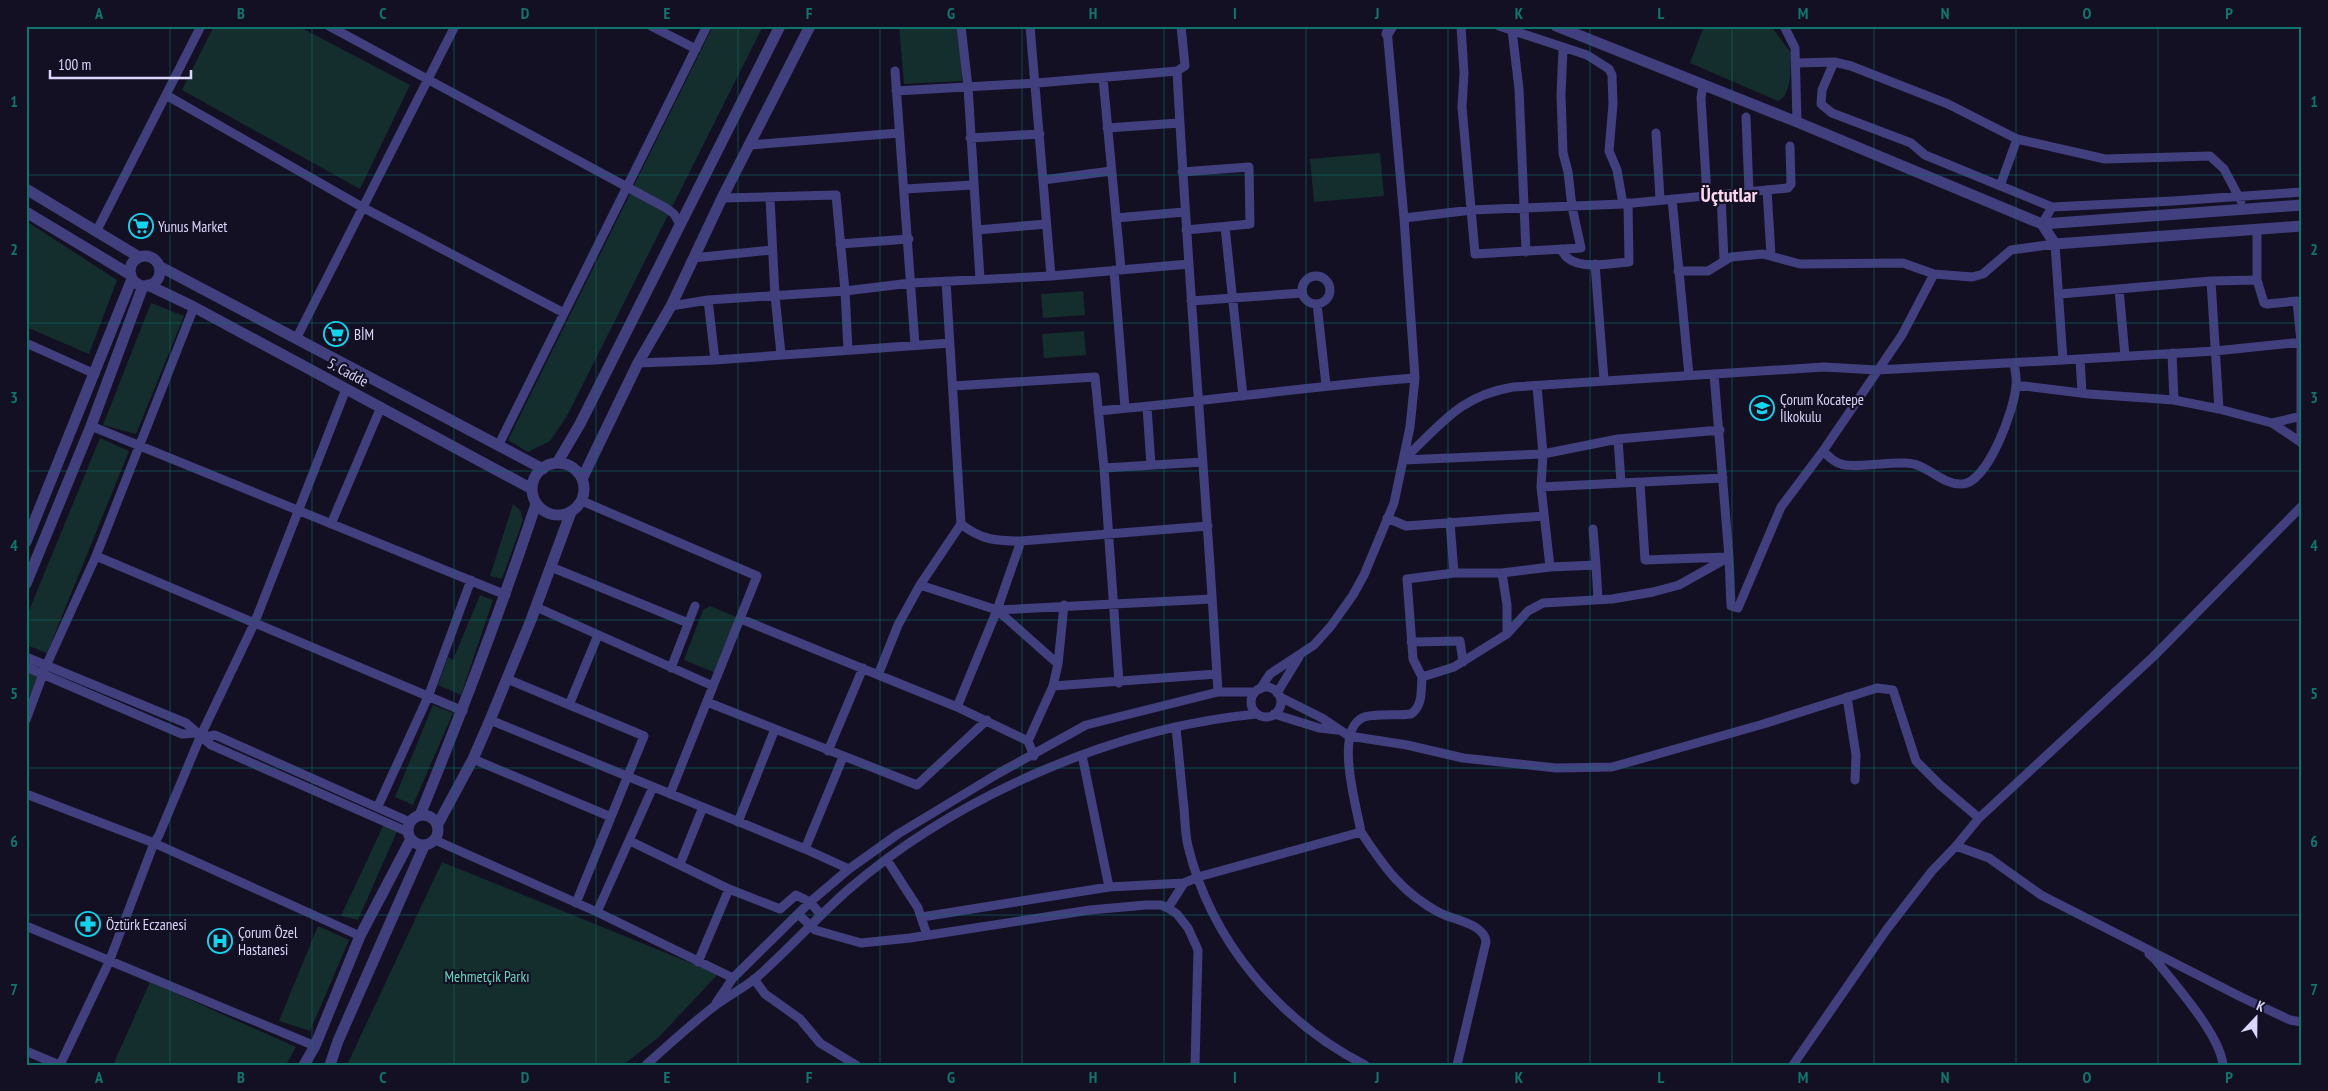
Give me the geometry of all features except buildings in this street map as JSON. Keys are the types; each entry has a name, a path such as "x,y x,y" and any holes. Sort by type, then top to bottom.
{"street":[{"path":"96,232 201,26"},
{"path":"329,26 666,208 674,214 680,224"},
{"path":"296,338 455,26"},
{"path":"651,26 696,49"},
{"path":"498,446 707,26"},
{"path":"304,1065 315,1046 360,936 412,827 463,711 506,595 536,504 532,489 534,481 543,469 557,463 580,424 780,26"},
{"path":"582,479 638,363 671,306 722,198 810,26"},
{"path":"961,26 968,87 980,280"},
{"path":"1030,26 1037,83 1051,276"},
{"path":"896,91 1037,83 1177,71 1185,66 1181,26"},
{"path":"1461,26 1464,73 1462,107 1475,254 1581,248 1563,153 1561,95 1563,49"},
{"path":"1499,26 1563,49 1587,55 1609,69 1612,75 1613,104 1609,151 1617,170 1625,203 1629,262 1574,263 1564,256 1561,249"},
{"path":"1556,26 1797,122 2042,224 2076,223 2241,203 2302,192"},
{"path":"1784,26 1795,48 1797,63 1797,122"},
{"path":"1257,714 1252,706 1252,696 1270,674 1287,662 1299,657 1314,645 1331,626 1353,595 1364,575 1394,503 1410,426 1415,378 1388,29"},
{"path":"1512,30 1519,90 1526,252"},
{"path":"1587,55 1593,41"},
{"path":"1797,63 1834,62 1851,66 1948,104 2017,139 2105,159 2210,156 2224,170 2241,203"},
{"path":"1834,62 1822,90 1821,104 1832,113 1911,143 1925,155 2052,206 2241,203 2302,205"},
{"path":"895,71 916,346"},
{"path":"1177,71 1184,212 1208,526 1218,692"},
{"path":"1104,78 1116,218 1126,408"},
{"path":"1703,85 1701,98 1707,196"},
{"path":"166,94 362,207 564,313"},
{"path":"1746,117 1749,192"},
{"path":"1107,128 1179,123"},
{"path":"750,145 899,133"},
{"path":"1656,133 1660,199"},
{"path":"970,138 1040,134"},
{"path":"2000,186 2017,139"},
{"path":"1404,218 1523,206 1572,207 1788,188 1791,184 1790,146"},
{"path":"1182,172 1249,167 1250,224 1186,230"},
{"path":"1043,180 1111,171"},
{"path":"905,189 973,185"},
{"path":"26,189 139,257 151,258 159,266 157,278 145,286 92,426 26,584"},
{"path":"1767,190 1771,255"},
{"path":"1721,194 1724,261"},
{"path":"722,198 836,195 845,291 848,350"},
{"path":"770,198 775,296 781,354"},
{"path":"1672,199 1689,375"},
{"path":"2042,224 2052,206"},
{"path":"26,212 145,286"},
{"path":"1116,218 1184,212"},
{"path":"977,230 1046,224"},
{"path":"2042,224 2055,244 2060,294 2063,360"},
{"path":"1678,271 1708,270 1732,257 1750,254 1771,255 1800,264 1903,263 1934,274 1972,277 1983,274 2012,250 2055,244 2302,226"},
{"path":"1225,227 1243,396"},
{"path":"2257,230 2257,280 2264,302 2267,304 2297,301 2302,342 2301,443"},
{"path":"840,244 909,239"},
{"path":"693,258 772,250"},
{"path":"26,542 96,374 131,277 131,267 139,257"},
{"path":"671,306 708,300 845,291 911,283 1051,276 1189,264"},
{"path":"1596,264 1604,380"},
{"name":"5. Cadde","path":"159,266 543,469"},
{"path":"1714,374 1720,430 1731,606 1738,608 1781,507 1823,451 1902,335 1934,274"},
{"path":"1315,276 1326,279 1330,286 1330,294 1325,301 1317,304 1308,301 1302,293 1303,285 1308,278 1315,276"},
{"path":"2060,294 2212,281 2257,280"},
{"path":"878,675 898,625 920,586 961,524 946,281"},
{"path":"2212,281 2219,409"},
{"name":"5. Cadde","path":"145,286 194,307 532,489"},
{"path":"2119,289 2125,356"},
{"path":"1191,301 1302,293"},
{"path":"708,300 714,360"},
{"path":"1317,304 1326,385"},
{"path":"26,720 45,670 96,556 194,307"},
{"path":"1403,460 1449,414 1471,400 1491,391 1604,380 1824,367 1877,370 2063,360 2216,350 2302,342"},
{"path":"26,343 96,374"},
{"path":"638,363 714,360 950,343"},
{"path":"2172,352 2174,400"},
{"path":"2080,359 2082,393"},
{"path":"1823,451 1831,459 1844,465 1913,463 1950,482 1961,484 1972,481 1981,472 2005,429 2016,385 2014,362"},
{"path":"953,386 1095,377 1104,468 1119,682"},
{"path":"1098,411 1198,402 1326,385 1415,378"},
{"path":"2016,385 2082,393 2174,400 2219,409 2272,423 2301,443"},
{"path":"1537,386 1543,454 1541,487 1550,566"},
{"path":"26,1051 60,1065 109,962 154,843 201,735 254,624 346,389"},
{"path":"331,524 381,407"},
{"path":"1147,407 1151,465"},
{"path":"2272,423 2301,416"},
{"path":"92,426 506,595"},
{"path":"1403,460 1543,454 1618,440 1720,430"},
{"path":"1618,440 1621,483"},
{"path":"1104,468 1203,462"},
{"path":"536,504 556,516 571,512 582,502 584,494 582,479 572,467 557,463"},
{"path":"1541,487 1723,478"},
{"path":"1640,483 1645,560 1729,557"},
{"path":"582,502 757,576 670,794"},
{"path":"1794,1065 1887,928 1932,871 1979,818 2153,657 2302,506"},
{"path":"330,1065 338,1042 424,846 435,840 439,833 438,824 490,720 536,607 571,512"},
{"path":"1387,518 1406,526 1544,516"},
{"path":"1450,522 1454,573"},
{"path":"961,524 974,534 985,538 997,541 1021,542 1208,526"},
{"path":"1593,529 1598,599"},
{"path":"957,707 997,610 1021,542"},
{"path":"96,556 463,711"},
{"path":"1422,677 1454,667 1463,662 1507,634 1528,611 1543,603 1653,592 1679,585 1729,557"},
{"path":"1457,1065 1486,942 1485,937 1480,930 1432,908 1403,888 1380,861 1361,832 1350,778 1349,736 1355,722 1363,717 1400,716 1411,714 1417,710 1422,677 1412,659 1407,578 1454,573 1502,573 1550,566 1596,565"},
{"path":"551,567 688,623"},
{"path":"1502,573 1507,605 1507,634"},
{"path":"378,806 428,697 471,580"},
{"path":"920,586 997,610 1064,605 1212,599"},
{"path":"1028,741 1053,686 1058,664 1064,605"},
{"path":"671,668 695,606"},
{"path":"536,607 713,686"},
{"path":"997,610 1058,664"},
{"path":"741,619 987,720 1028,741 1034,756"},
{"path":"569,705 598,635"},
{"path":"1412,642 1460,641 1463,662"},
{"path":"26,657 45,670 182,734 215,735 378,806 412,827 416,844 424,846"},
{"path":"646,1065 713,1007 754,979 850,888 887,860 977,802 1038,772 1122,742 1215,719 1257,714 1266,717 1274,714 1280,706 1278,695 1299,657"},
{"path":"26,667 45,670"},
{"path":"828,751 863,668"},
{"path":"1053,686 1217,674"},
{"path":"507,679 644,736 576,903"},
{"path":"713,1007 733,978 810,902 871,852 944,804 1034,756 1086,725 1218,692 1269,688 1278,695 1322,718 1349,736 1407,745 1463,758 1556,768 1612,767 1751,728 1877,688 1893,690 1916,761 1940,785 1979,818"},
{"path":"1847,697 1856,755 1855,780"},
{"path":"707,702 917,785 987,720"},
{"path":"1274,714 1319,728 1338,730"},
{"path":"490,720 805,849 849,869"},
{"path":"1176,728 1187,845 1198,877 1225,932 1258,982 1284,1009 1335,1049 1365,1065"},
{"path":"738,822 775,729"},
{"path":"201,735 212,745 412,827"},
{"path":"1082,755 1109,887"},
{"path":"805,849 843,757"},
{"path":"472,759 611,817"},
{"path":"597,912 653,787"},
{"path":"26,794 154,843 360,936"},
{"path":"680,864 703,808"},
{"path":"412,827 430,816 438,824"},
{"path":"922,917 1109,887 1184,883 1198,877 1361,832"},
{"path":"435,840 597,912 733,978"},
{"path":"630,841 729,889 780,909 796,895 810,902 821,915"},
{"path":"1956,846 1989,858 2041,895 2241,998 2290,1020 2302,1022"},
{"path":"887,860 922,917 927,935"},
{"path":"1168,908 1184,883"},
{"path":"698,962 729,889"},
{"path":"798,914 810,926 835,937 861,943 1090,910 1162,905 1177,914 1188,928 1198,950 1195,1065"},
{"path":"26,926 315,1046"},
{"path":"2134,942 2155,959 2211,1033 2221,1051 2224,1065"},
{"path":"754,979 765,994 800,1019 820,1043 856,1065"}],"green space":[{"path":"214,26 298,26 410,85 360,189 182,90"},
{"path":"713,26 763,26 567,416 550,441 528,452 508,440"},
{"path":"899,26 959,26 962,81 904,84"},
{"path":"1704,26 1771,26 1791,53 1790,80 1783,98 1778,101 1690,63"},
{"path":"1380,153 1384,196 1314,202 1310,159"},
{"path":"26,221 117,280 89,354 26,327"},
{"path":"1083,291 1085,315 1043,318 1041,294"},
{"path":"151,303 184,316 136,434 103,425"},
{"path":"1084,331 1086,355 1044,358 1042,334"},
{"path":"100,438 129,451 47,653 26,645 26,618"},
{"path":"513,504 520,510 523,520 502,579 490,576"},
{"path":"480,595 493,600 461,695 438,685 448,657 453,660"},
{"path":"710,606 739,618 716,673 684,660 703,610"},
{"path":"26,672 38,677 26,705"},
{"path":"433,705 453,713 413,805 395,797"},
{"path":"384,824 398,829 358,920 341,916"},
{"name":"Mehmetçik Parkı","path":"442,862 718,974 659,1037 623,1065 347,1065"},
{"path":"318,926 349,940 310,1031 279,1021"},
{"path":"150,982 296,1047 286,1065 113,1065"}],"place":[{"name":"Yunus Market","path":"141,226"},
{"name":"BİM","path":"336,334"},
{"name":"Çorum Kocatepe İlkokulu","path":"1762,408"},
{"name":"Öztürk Eczanesi","path":"88,924"},
{"name":"Çorum Özel Hastanesi","path":"220,941"}],"district":[{"name":"Üçtutlar","path":"1729,195"}]}
